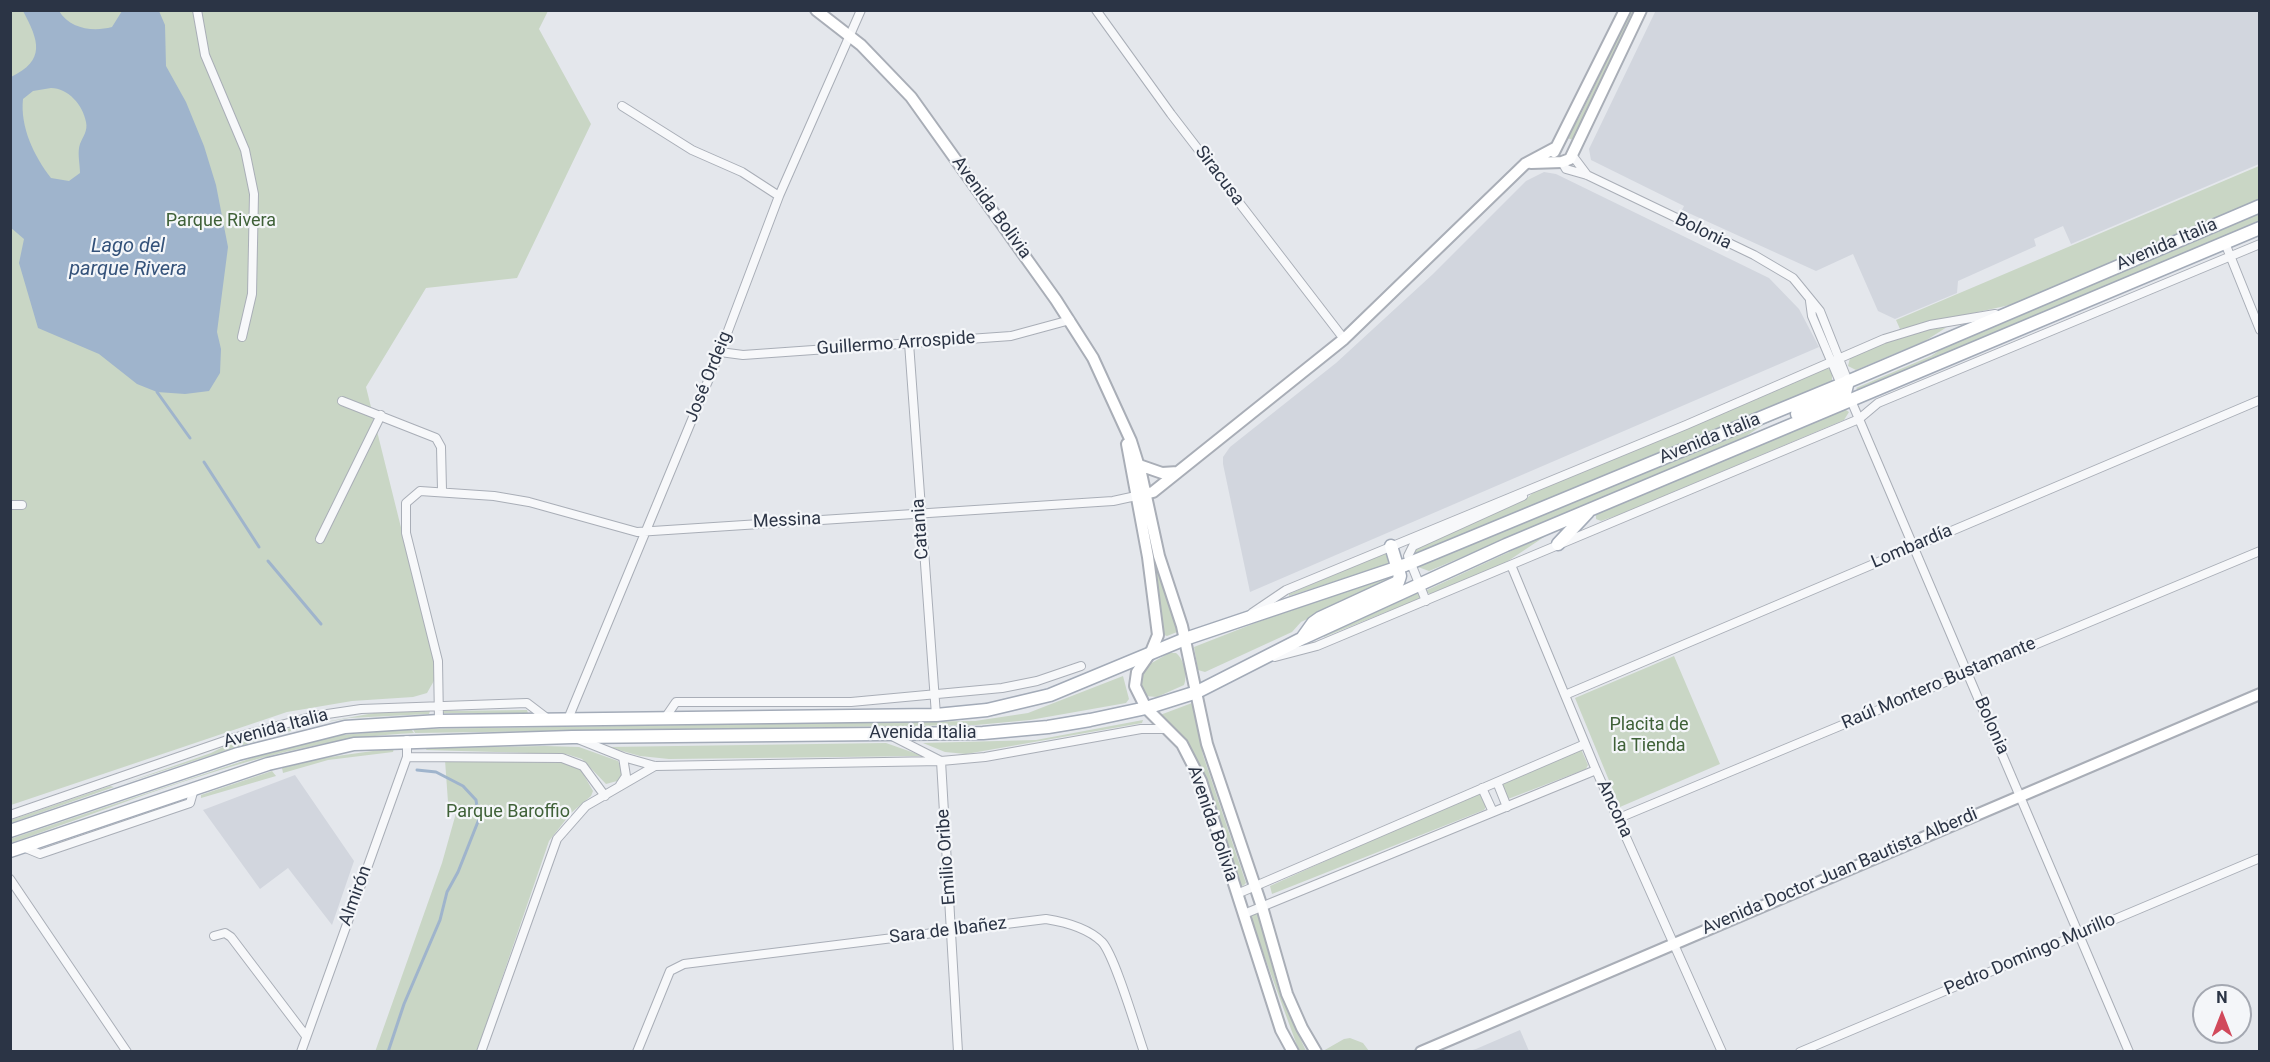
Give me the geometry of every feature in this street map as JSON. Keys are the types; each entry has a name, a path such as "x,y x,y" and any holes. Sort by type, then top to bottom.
{"main road":[{"name":"Avenida Italia","path":"16,849 275,761 328,748 407,740 1005,732 1048,727 1146,708 1197,692 1303,638 1419,584 1750,442 1773,426 1938,343 2259,206"},
{"name":"Avenida Italia","path":"10,831 238,754 321,731 366,725 548,719 936,715 987,710 1050,695 1185,639 1398,568 1846,390 1988,342 2259,228"},
{"path":"1846,390 1922,357 1938,343"},
{"path":"1558,544 1591,509"},
{"path":"1303,638 1313,623 1320,618 1398,582 1400,579 1398,568 1391,546"}],"street":[{"path":"198,10 205,55 245,150 254,194 252,294 242,337"},
{"name":"Avenida Bolivia","path":"816,10 849,35 911,97 1070,321 1093,358 1139,465 1158,635 1151,652 1137,672 1134,680 1136,692 1146,708 1182,744 1201,781 1281,1030 1293,1052"},
{"name":"José Ordeig","path":"568,719 720,352 779,196 861,10"},
{"name":"Siracusa","path":"1096,10 1171,114 1344,339"},
{"path":"1560,162 1554,155 1557,146 1624,10"},
{"path":"1525,164 1560,162 1572,155 1641,10"},
{"path":"622,106 692,150 742,172 779,196"},
{"name":"Bolonia","path":"1557,146 1567,145 1587,175"},
{"path":"1141,495 1153,492 1344,339 1525,164 1557,146"},
{"name":"Bolonia","path":"1560,162 1566,169 1587,175 1793,278 1820,311 1840,357 1846,390"},
{"path":"2224,243 2259,330"},
{"name":"Avenida Italia","path":"1262,660 1317,646 1426,601 1859,419 1878,403 2259,243"},
{"name":"Bolonia","path":"1810,300 1812,316 1830,362 1859,419 2022,796 2129,1052"},
{"name":"Avenida Italia","path":"1243,619 1286,590 1884,339 1930,325 2008,312"},
{"path":"2060,312 2065,325"},
{"name":"Guillermo Arrospide","path":"720,352 743,356 1011,336 1070,321"},
{"path":"1988,342 1993,356"},
{"name":"Catania","path":"909,344 936,715"},
{"name":"Lombardía","path":"1565,694 2259,400"},
{"path":"342,401 431,435 441,447 442,490 415,492 406,503 404,512 406,533 438,661 438,721"},
{"path":"320,539 381,415"},
{"name":"Avenida Bolivia","path":"1126,435 1141,495 1185,639 1207,744 1262,906 1287,994 1316,1052"},
{"path":"1139,465 1162,473 1178,472"},
{"name":"Avenida Italia","path":"1411,563 1408,552 1413,546 1525,496 1530,488"},
{"name":"Messina","path":"442,490 529,502 637,531 1113,501 1141,495"},
{"path":"10,505 22,505"},
{"name":"Raúl Montero Bustamante","path":"1619,818 2259,551"},
{"path":"1411,563 1426,601"},
{"name":"Ancona","path":"1511,565 1596,770 1722,1052"},
{"name":"Avenida Italia","path":"665,718 676,702 851,702 1025,684 1060,675 1081,666"},
{"name":"Avenida Doctor Juan Bautista Alberdi","path":"1421,1052 1673,942 2259,694"},
{"name":"Avenida Italia","path":"10,814 233,738 314,716 361,709 527,703 548,719"},
{"name":"Avenida Italia","path":"572,737 623,758 655,765 941,761 985,757 1141,729 1166,729"},
{"path":"886,733 941,761"},
{"name":"Almirón","path":"301,1052 407,757 407,740"},
{"path":"1237,894 1585,744"},
{"path":"407,757 562,758 584,766 605,796"},
{"path":"616,788 626,776 623,758"},
{"name":"Emilio Oribe","path":"941,761 958,1052"},
{"path":"480,1052 550,853 575,816 655,765"},
{"path":"1244,914 1596,770"},
{"path":"117,778 123,793"},
{"path":"1497,782 1506,807"},
{"path":"1482,789 1493,812"},
{"name":"Pedro Domingo Murillo","path":"1800,1052 2259,858"},
{"path":"10,879 127,1052"},
{"name":"Sara de Ibañez","path":"637,1052 661,988 673,967 1046,919 1066,922 1102,943 1111,958 1144,1052"},
{"path":"214,936 225,933 231,937 306,1036"}],"shaded area":[{"path":"1656,10 2259,11 2259,164 2071,244 2063,226 2034,239 2036,246 1958,281 1957,293 1895,319 1878,311 1853,254 1816,271 1682,210 1684,206 1591,160 1589,149"},
{"path":"1544,172 1556,174 1769,278 1799,309 1819,347 1250,592 1223,464 1223,457 1230,447 1336,363 1433,274 1526,181"},
{"path":"295,775 354,861 332,925 288,868 260,889 203,810"},
{"path":"1520,1030 1529,1051 1469,1051 1476,1049"}],"green space":[{"name":"Parque Rivera","path":"10,11 548,11 539,29 591,124 517,278 426,288 366,387 436,668 435,679 427,693 413,697 352,701 287,712 11,805"},
{"path":"1631,11 1634,11 1574,140 1567,138 1580,116"},
{"path":"2259,166 2259,204 2019,303 1900,329 1896,320"},
{"path":"2259,212 2259,221 1858,390 1856,388 1931,356 1946,346"},
{"path":"1947,327 1925,341 1856,370 1848,366 1850,358 1909,333"},
{"path":"1827,368 1832,371 1832,382 1829,385 1413,556 1412,547 1526,499 1536,490"},
{"path":"1823,399 1763,425 1737,442 1429,571 1418,567 1742,430"},
{"path":"1843,408 1849,412 1844,420 1621,514 1601,521 1596,519 1596,514"},
{"path":"1144,508 1156,563 1178,629 1177,632 1167,636 1164,635"},
{"path":"1550,533 1505,563 1430,594 1425,591"},
{"path":"1387,552 1392,563 1289,596 1289,594"},
{"path":"1390,576 1394,577 1301,622 1292,632 1205,672 1198,670 1194,647 1273,616"},
{"path":"1420,592 1421,598 1324,637 1324,636"},
{"path":"1169,653 1176,653 1183,663 1184,685 1157,697 1145,696 1139,688 1143,668"},
{"name":"Placita de la Tienda","path":"1674,656 1720,764 1620,807 1575,698"},
{"path":"1123,676 1129,699 1126,703 1030,720 976,725 415,733 413,729 975,721 1028,713"},
{"path":"1192,703 1203,755 1246,883 1243,886 1239,884 1203,777 1160,715"},
{"path":"527,710 528,713 442,713 443,711"},
{"path":"430,711 429,714 349,718 316,724 125,783 211,753 253,735 374,713"},
{"path":"1143,720 1142,723 966,754 945,752 923,743 1036,740"},
{"path":"411,729 414,733 311,746 209,773 11,843 10,839 273,751 342,735"},
{"path":"886,743 923,756 669,759 640,756 608,747"},
{"path":"579,747 618,761 623,773 617,781 606,784 582,759 566,754 426,750 427,748"},
{"path":"394,748 393,752 328,760 283,773 282,768 323,758"},
{"path":"1581,749 1588,765 1586,769 1508,799 1502,783"},
{"name":"Parque Baroffio","path":"445,760 567,763 581,770 593,791 591,796 571,813 549,841 477,1051 375,1052 442,863 458,806 448,802"},
{"path":"272,771 276,776 201,798 201,795"},
{"path":"110,786 114,787 11,823 11,820"},
{"path":"1476,793 1480,794 1486,807 1484,810 1272,894 1270,886"},
{"path":"1254,913 1258,915 1280,994 1306,1051 1299,1051 1250,917"},
{"path":"1350,1038 1363,1043 1369,1051 1323,1051 1344,1039"}],"water":[{"name":"Lago del parque Rivera","path":"23,11 59,11 69,22 83,28 97,29 112,27 122,11 159,11 165,25 166,66 186,102 204,146 216,185 228,247 217,332 221,349 220,373 209,391 185,394 157,392 137,384 99,354 38,328 19,263 24,239 10,227 11,77 30,64 36,49 33,32","holes":["57,89 74,99 82,110 86,125 86,131 79,147 80,173 69,181 51,178 34,151 24,120 23,99 33,91"]}],"waterway":[{"path":"157,392 190,438"},
{"path":"204,462 259,547"},
{"path":"268,561 321,624"},
{"path":"388,1052 404,1004 440,920 447,892 458,872 479,819 476,800 463,786 436,772 417,770"}]}
